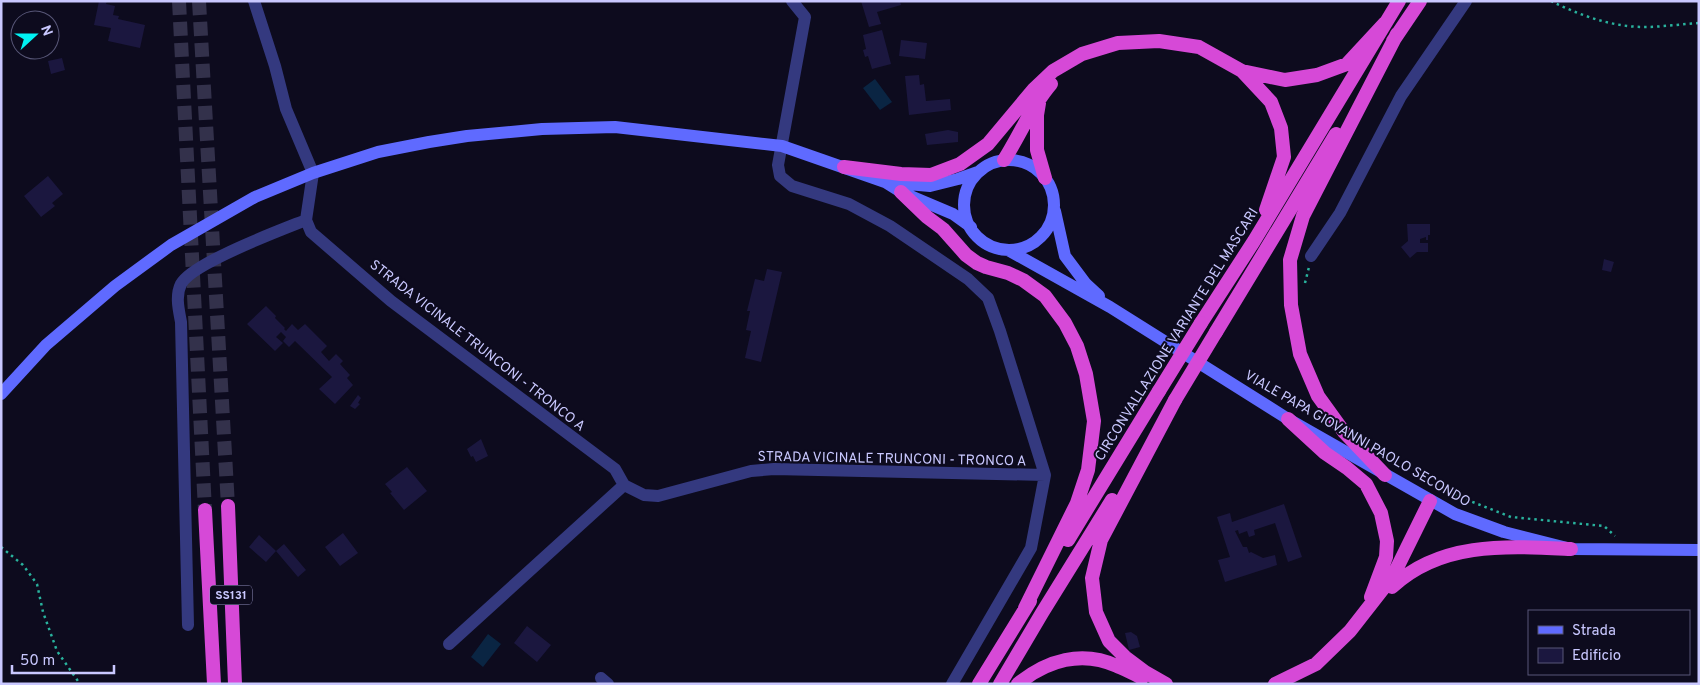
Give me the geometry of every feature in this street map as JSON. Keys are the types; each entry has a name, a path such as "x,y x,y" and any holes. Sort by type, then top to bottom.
{"highway":[{"name":"CIRCONVALLAZIONE VARIANTE DEL MASCARI","path":"979,684 1201,323 1254,241 1399,1"},
{"path":"1000,684 1420,1"},
{"path":"844,167 901,174 931,174 960,164 988,144 1034,89 1053,71 1082,54 1118,43 1159,42 1199,47 1242,71 1285,80 1317,75 1347,64 1386,23"},
{"path":"1385,475 1344,432 1318,396 1300,354 1290,305 1290,260 1303,216 1398,34"},
{"path":"1004,160 1040,96 1082,54"},
{"path":"1242,71 1270,102 1281,128 1284,157 1254,241"},
{"path":"1040,96 1037,115 1037,150 1045,178"},
{"path":"901,192 927,217 943,229 966,255 977,263 986,268 1008,273 1045,296 1065,323 1086,374 1094,422 1088,470 1077,503 1025,608"},
{"path":"1166,684 1145,672 1125,657 1109,641 1096,612 1092,578 1101,540 1175,400"},
{"path":"1288,419 1325,453 1366,484 1381,513 1387,541 1386,558 1364,614"},
{"path":"1275,684 1307,669 1321,660 1350,631 1393,576 1433,494"},
{"name":"SS131","path":"228,506 235,684"},
{"name":"SS131","path":"205,510 214,684"},
{"path":"1364,614 1405,575 1435,559 1459,552 1484,549 1524,547 1571,549"},
{"path":"1018,684 1058,661 1076,658 1116,665 1157,684"}],"main road":[{"path":"1,394 46,345 115,286 171,245 255,198 313,173 378,152 429,142 467,136 542,129 616,127 782,146 886,182 901,192 953,214 971,227"},
{"path":"886,182 930,186 958,179 1004,160 1022,162 1039,171 1045,178 1053,195 1054,205 1050,224 1037,240 1023,247 1008,250 993,246 980,239 971,227 965,211 965,200 969,185 979,171"},
{"name":"VIALE PAPA GIOVANNI PAOLO SECONDO","path":"1054,205 1065,256 1086,284 1110,307"},
{"name":"VIALE PAPA GIOVANNI PAOLO SECONDO","path":"1008,250 1110,307 1288,419 1385,475 1433,494 1455,514 1504,532 1571,549 1698,550"}],"street":[{"path":"188,625 181,322 177,300 181,284 201,266 306,220 313,173 286,109 275,66 254,1"},
{"path":"792,1 805,17 778,165 780,176 792,186 849,204 890,226 968,279 988,298 1045,475 1032,548 952,684"},
{"path":"1311,256 1340,214 1401,96 1466,1"},
{"name":"STRADA VICINALE TRUNCONI - TRONCO A","path":"306,220 311,232 391,301 615,469 624,485 644,494 658,496 751,471 1045,475"},
{"path":"449,644 624,485"}],"path":[{"path":"1551,1 1573,12 1609,22 1643,27 1699,22"},
{"path":"1305,284 1311,256"},
{"path":"1433,494 1511,517 1604,526 1628,550"},
{"path":"1,547 23,565 37,584 43,612 57,651 80,684"}],"water":[{"path":"875,79 892,102 880,110 863,88"},
{"path":"488,634 501,644 483,667 471,657"}],"building":[{"path":"99,1 107,1 106,4 115,6 113,15 119,16 118,19 145,25 140,48 108,41 111,28 94,25"},
{"path":"861,1 900,1 901,5 877,12 881,24 869,27"},
{"path":"882,30 891,64 872,69 868,56 865,57 863,50 866,49 863,35"},
{"path":"901,40 927,43 925,59 899,56"},
{"path":"62,58 65,70 51,74 48,61 60,60"},
{"path":"919,75 920,85 924,84 926,101 950,99 951,110 909,115 905,76"},
{"path":"948,130 958,132 958,142 927,145 925,134"},
{"path":"48,176 63,194 52,203 55,206 41,217 24,196"},
{"path":"1407,224 1430,224 1428,240 1426,240 1426,237 1420,239 1420,243 1428,243 1428,252 1417,252 1410,258 1401,247 1408,241"},
{"path":"1604,259 1614,262 1611,272 1602,270"},
{"path":"767,269 782,272 761,362 745,358 751,331 746,330 750,311 747,311 755,279 764,281"},
{"path":"266,306 276,316 275,318 286,331 292,324 298,330 305,324 327,346 321,352 329,361 336,354 343,361 340,364 350,375 347,378 353,385 335,404 319,389 332,377 295,341 289,347 283,341 286,337 281,332 276,337 283,343 275,351 247,324"},
{"path":"358,395 361,398 358,403 360,404 355,409 350,406"},
{"path":"481,439 488,456 476,462 467,449"},
{"path":"407,467 427,491 404,510 385,484"},
{"path":"1284,504 1302,557 1288,562 1275,523 1254,530 1255,535 1249,537 1247,531 1239,534 1238,530 1235,531 1243,547 1247,547 1249,553 1251,552 1263,558 1275,555 1277,565 1225,582 1218,560 1230,557 1217,517 1230,513 1232,522"},
{"path":"343,533 358,553 340,566 325,547"},
{"path":"259,535 276,551 266,562 249,547"},
{"path":"284,544 306,570 298,577 276,551"},
{"path":"527,626 551,645 537,662 514,643"},
{"path":"1131,632 1137,636 1140,647 1129,650 1125,633"}],"tunnel":[{"path":"179,1 205,510"},
{"path":"199,1 228,506"}]}
